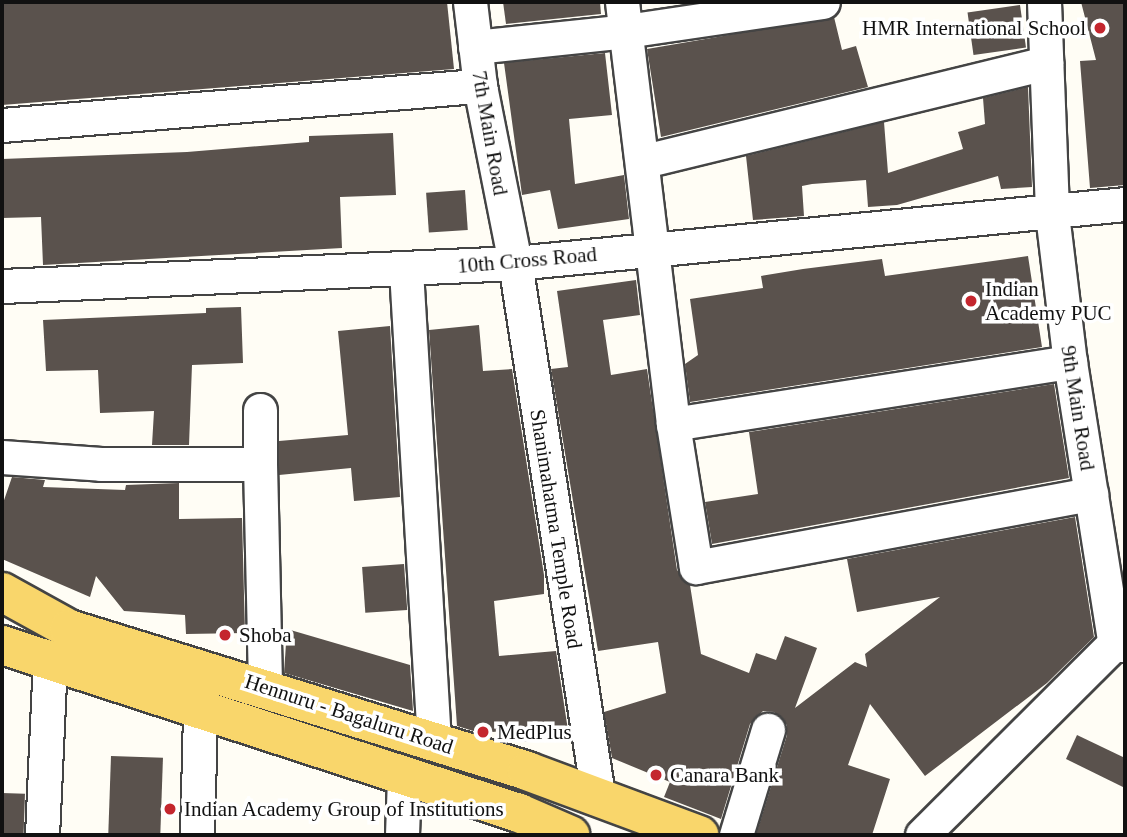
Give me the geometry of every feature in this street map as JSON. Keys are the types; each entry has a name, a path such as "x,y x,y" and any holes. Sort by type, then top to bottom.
{"main road":[{"name":"Hennuru - Bagaluru Road","path":"2,592 69,629 434,741 598,795 699,835"},
{"name":"Hennuru - Bagaluru Road","path":"2,645 404,778 519,824 570,835"}],"street":[{"name":"7th Main Road","path":"470,2 480,86 514,263"},
{"path":"475,47 624,17 824,2"},
{"name":"9th Main Road","path":"1044,2 1052,214 1070,362 1091,494 1122,641"},
{"path":"624,17 644,161 673,424 696,566 1091,494"},
{"path":"644,161 1046,64"},
{"path":"2,125 480,86"},
{"name":"10th Cross Road","path":"2,286 405,270 514,263 653,248 1052,214 1125,204"},
{"name":"Shanimahatma Temple Road","path":"514,263 598,795"},
{"path":"405,270 434,741"},
{"path":"673,424 1070,362"},
{"path":"260,410 265,687"},
{"path":"2,457 101,464 260,464"},
{"path":"922,835 1122,641"},
{"path":"42,835 50,662"},
{"path":"197,835 200,711"},
{"path":"736,835 768,730"},
{"path":"402,835 404,778"}],"building":[{"path":"2,2 447,2 454,69 2,105"},
{"path":"503,2 600,2 601,14 506,24"},
{"path":"1081,2 1125,2 1125,185 1090,188 1080,61 1096,60"},
{"path":"1020,5 1026,48 974,55 968,12"},
{"path":"834,17 842,50 856,46 868,87 661,137 647,49"},
{"path":"605,53 612,115 569,119 575,184 624,175 629,219 558,229 550,190 522,195 504,63"},
{"path":"1028,87 1032,187 1001,189 998,176 897,205 868,207 866,180 812,184 802,186 804,216 753,220 746,156 884,122 888,173 963,149 958,132 985,124 983,98"},
{"path":"393,133 396,195 340,197 342,248 43,265 41,217 2,218 2,159 187,152 309,142 309,136"},
{"path":"465,190 468,230 429,233 426,193"},
{"path":"1028,256 1042,347 690,402 685,364 698,355 690,299 763,288 761,276 803,269 882,259 885,276"},
{"path":"636,280 640,315 603,320 611,375 647,369 677,570 690,585 701,654 749,673 756,653 776,660 785,636 817,648 795,708 855,662 867,667 865,654 940,597 857,612 847,559 1075,517 1094,637 1047,683 925,776 870,704 848,765 890,779 872,835 756,835 787,735 787,725 774,712 763,711 750,724 721,819 664,797 670,782 612,758 604,712 666,693 658,642 598,651 551,369 568,367 557,291"},
{"path":"241,307 243,363 192,365 189,445 152,445 154,411 100,413 98,370 46,371 43,320 206,313 206,308"},
{"path":"479,325 483,371 512,369 544,575 544,594 494,601 499,656 556,651 569,737 518,742 517,730 480,733 457,726 429,330"},
{"path":"390,326 400,497 354,501 351,468 279,475 279,441 348,435 338,331"},
{"path":"1054,384 1069,478 712,544 705,502 758,494 749,432"},
{"path":"12,477 45,480 43,487 125,490 126,485 179,483 179,519 242,518 245,633 186,634 185,615 124,611 96,576 90,597 2,559 2,506"},
{"path":"404,564 407,610 365,613 362,567"},
{"path":"287,629 410,665 413,711 284,673"},
{"path":"1077,735 1125,758 1125,788 1066,759"},
{"path":"111,756 163,758 160,835 108,835"},
{"path":"2,793 25,794 24,835 2,835"}],"place":[{"name":"HMR International School","path":"1100,28"},
{"name":"Indian Academy PUC","path":"971,301"},
{"name":"Shoba","path":"225,635"},
{"name":"MedPlus","path":"483,732"},
{"name":"Canara Bank","path":"656,775"},
{"name":"Indian Academy Group of Institutions","path":"170,809"}]}
